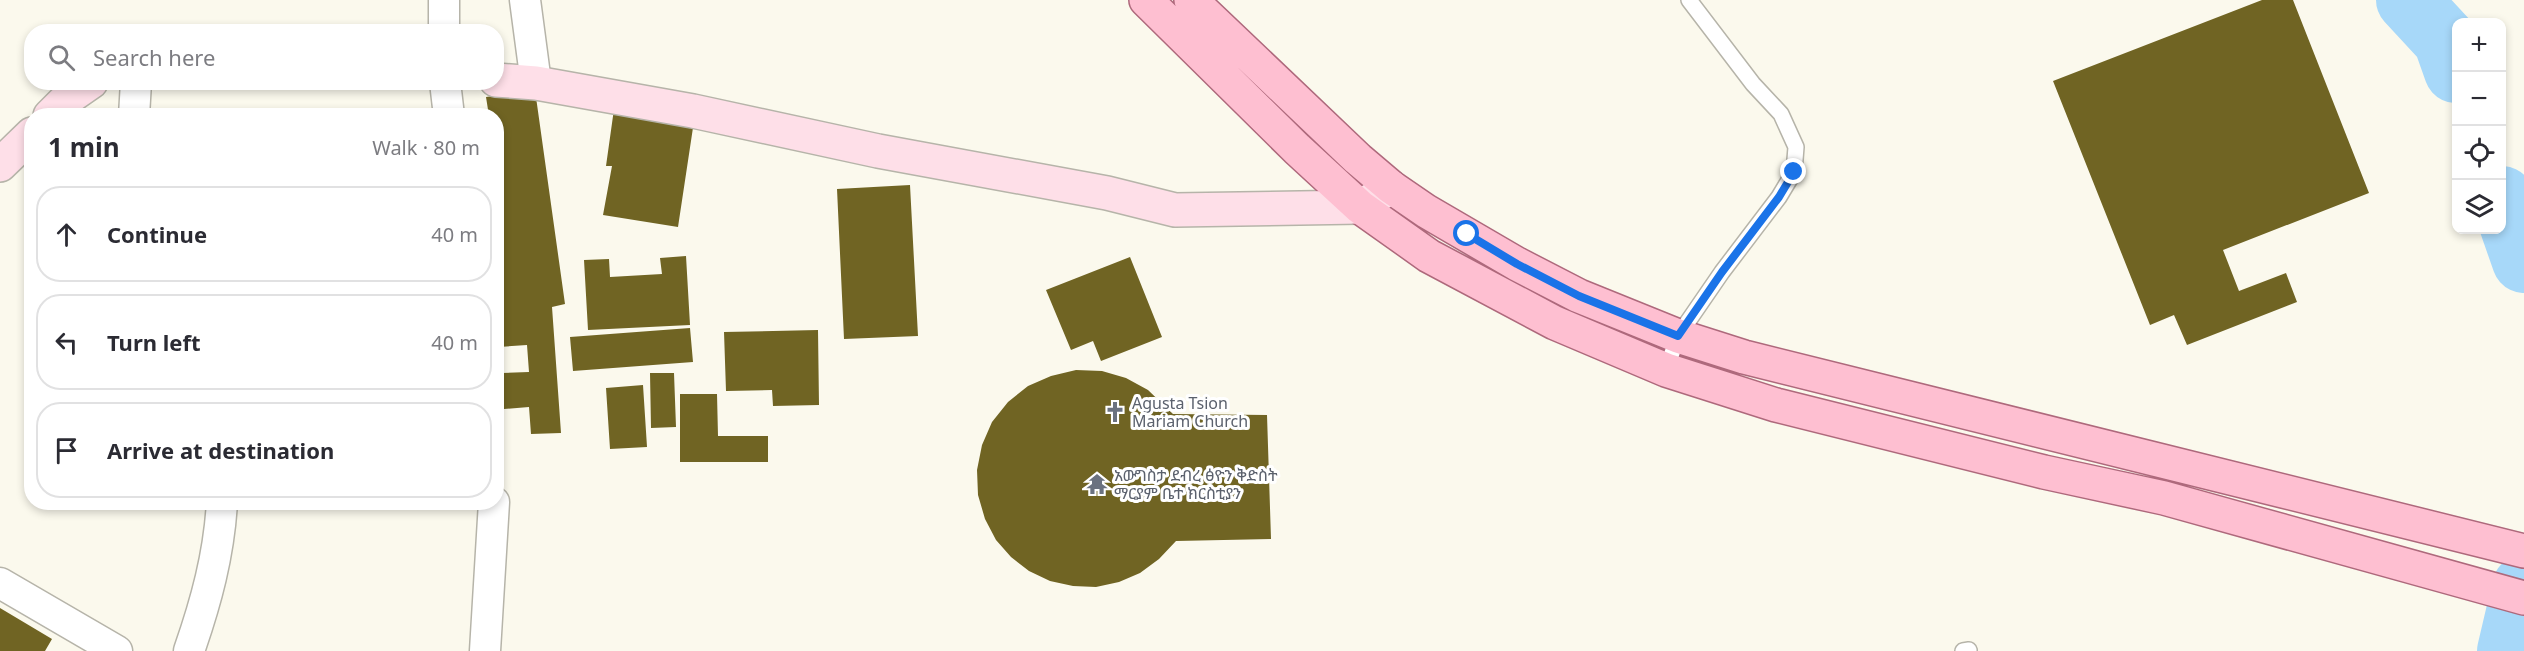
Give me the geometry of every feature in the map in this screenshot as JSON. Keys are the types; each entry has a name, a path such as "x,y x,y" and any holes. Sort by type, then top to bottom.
{"main road":[{"path":"1146,0 1297,149 1360,207 1429,256 1555,323 1666,370 1776,405 2044,472 2164,498 2524,598"},
{"path":"1191,0 1310,115 1390,187 1426,211 1579,296 1678,336 1744,357 2524,551"}],"street":[{"path":"444,0 444,24"},
{"path":"525,0 536,83"},
{"path":"504,81 536,83 693,111 878,151 1107,193 1175,210 1360,207 1390,187"},
{"path":"58,108 80,90"},
{"path":"134,108 136,90"},
{"path":"445,90 448,108"},
{"path":"0,165 24,142"},
{"path":"189,651 208,597 220,537 222,510"},
{"path":"485,651 494,510"},
{"path":"0,583 115,651"}],"lane":[{"path":"1666,370 1678,336 1722,272 1779,197 1794,172 1796,147 1781,114 1753,84 1689,0"}],"building":[{"path":"2262,0 2293,0 2369,193 2223,250 2239,291 2286,273 2297,302 2187,345 2174,315 2150,325 2053,81"},
{"path":"535,90 565,304 552,307 561,433 531,434 529,407 504,409 504,373 529,372 527,345 504,347 504,108 488,108 486,97"},
{"path":"614,109 694,121 678,227 603,215 612,166 606,166"},
{"path":"910,185 918,336 844,339 837,189"},
{"path":"686,256 690,325 588,330 584,260 609,259 610,277 662,274 660,258"},
{"path":"1130,257 1162,337 1101,361 1093,341 1071,350 1046,290"},
{"path":"690,328 693,362 573,371 570,337"},
{"path":"818,330 819,405 773,406 772,390 726,391 724,332"},
{"path":"1076,370 1102,371 1126,378 1148,390 1173,414 1267,415 1271,539 1176,541 1159,559 1140,573 1119,582 1096,587 1073,586 1050,581 1029,571 1011,557 996,540 985,519 978,495 977,470 982,445 992,422 1008,402 1028,386 1051,376"},
{"path":"650,373 674,373 676,427 651,428"},
{"path":"643,385 647,447 610,449 606,388"},
{"path":"680,394 717,394 718,436 768,436 768,462 680,462"},
{"path":"0,608 52,639 45,651 0,651"}],"waterway":[{"path":"2408,0 2445,40 2452,60"},
{"path":"2506,209 2524,261"},
{"path":"2509,651 2524,587"}],"place":[{"name":"Agusta Tsion Mariam Church","path":"1115,412"},
{"name":"አውግስታ ደብረ ፅዮን ቅድስት ማርያም ቤተ ክርስቲያን","path":"1097,484"}],"route":[{"path":"1467,234 1517,264 1579,296 1678,336 1722,272 1779,197 1794,172"}]}
